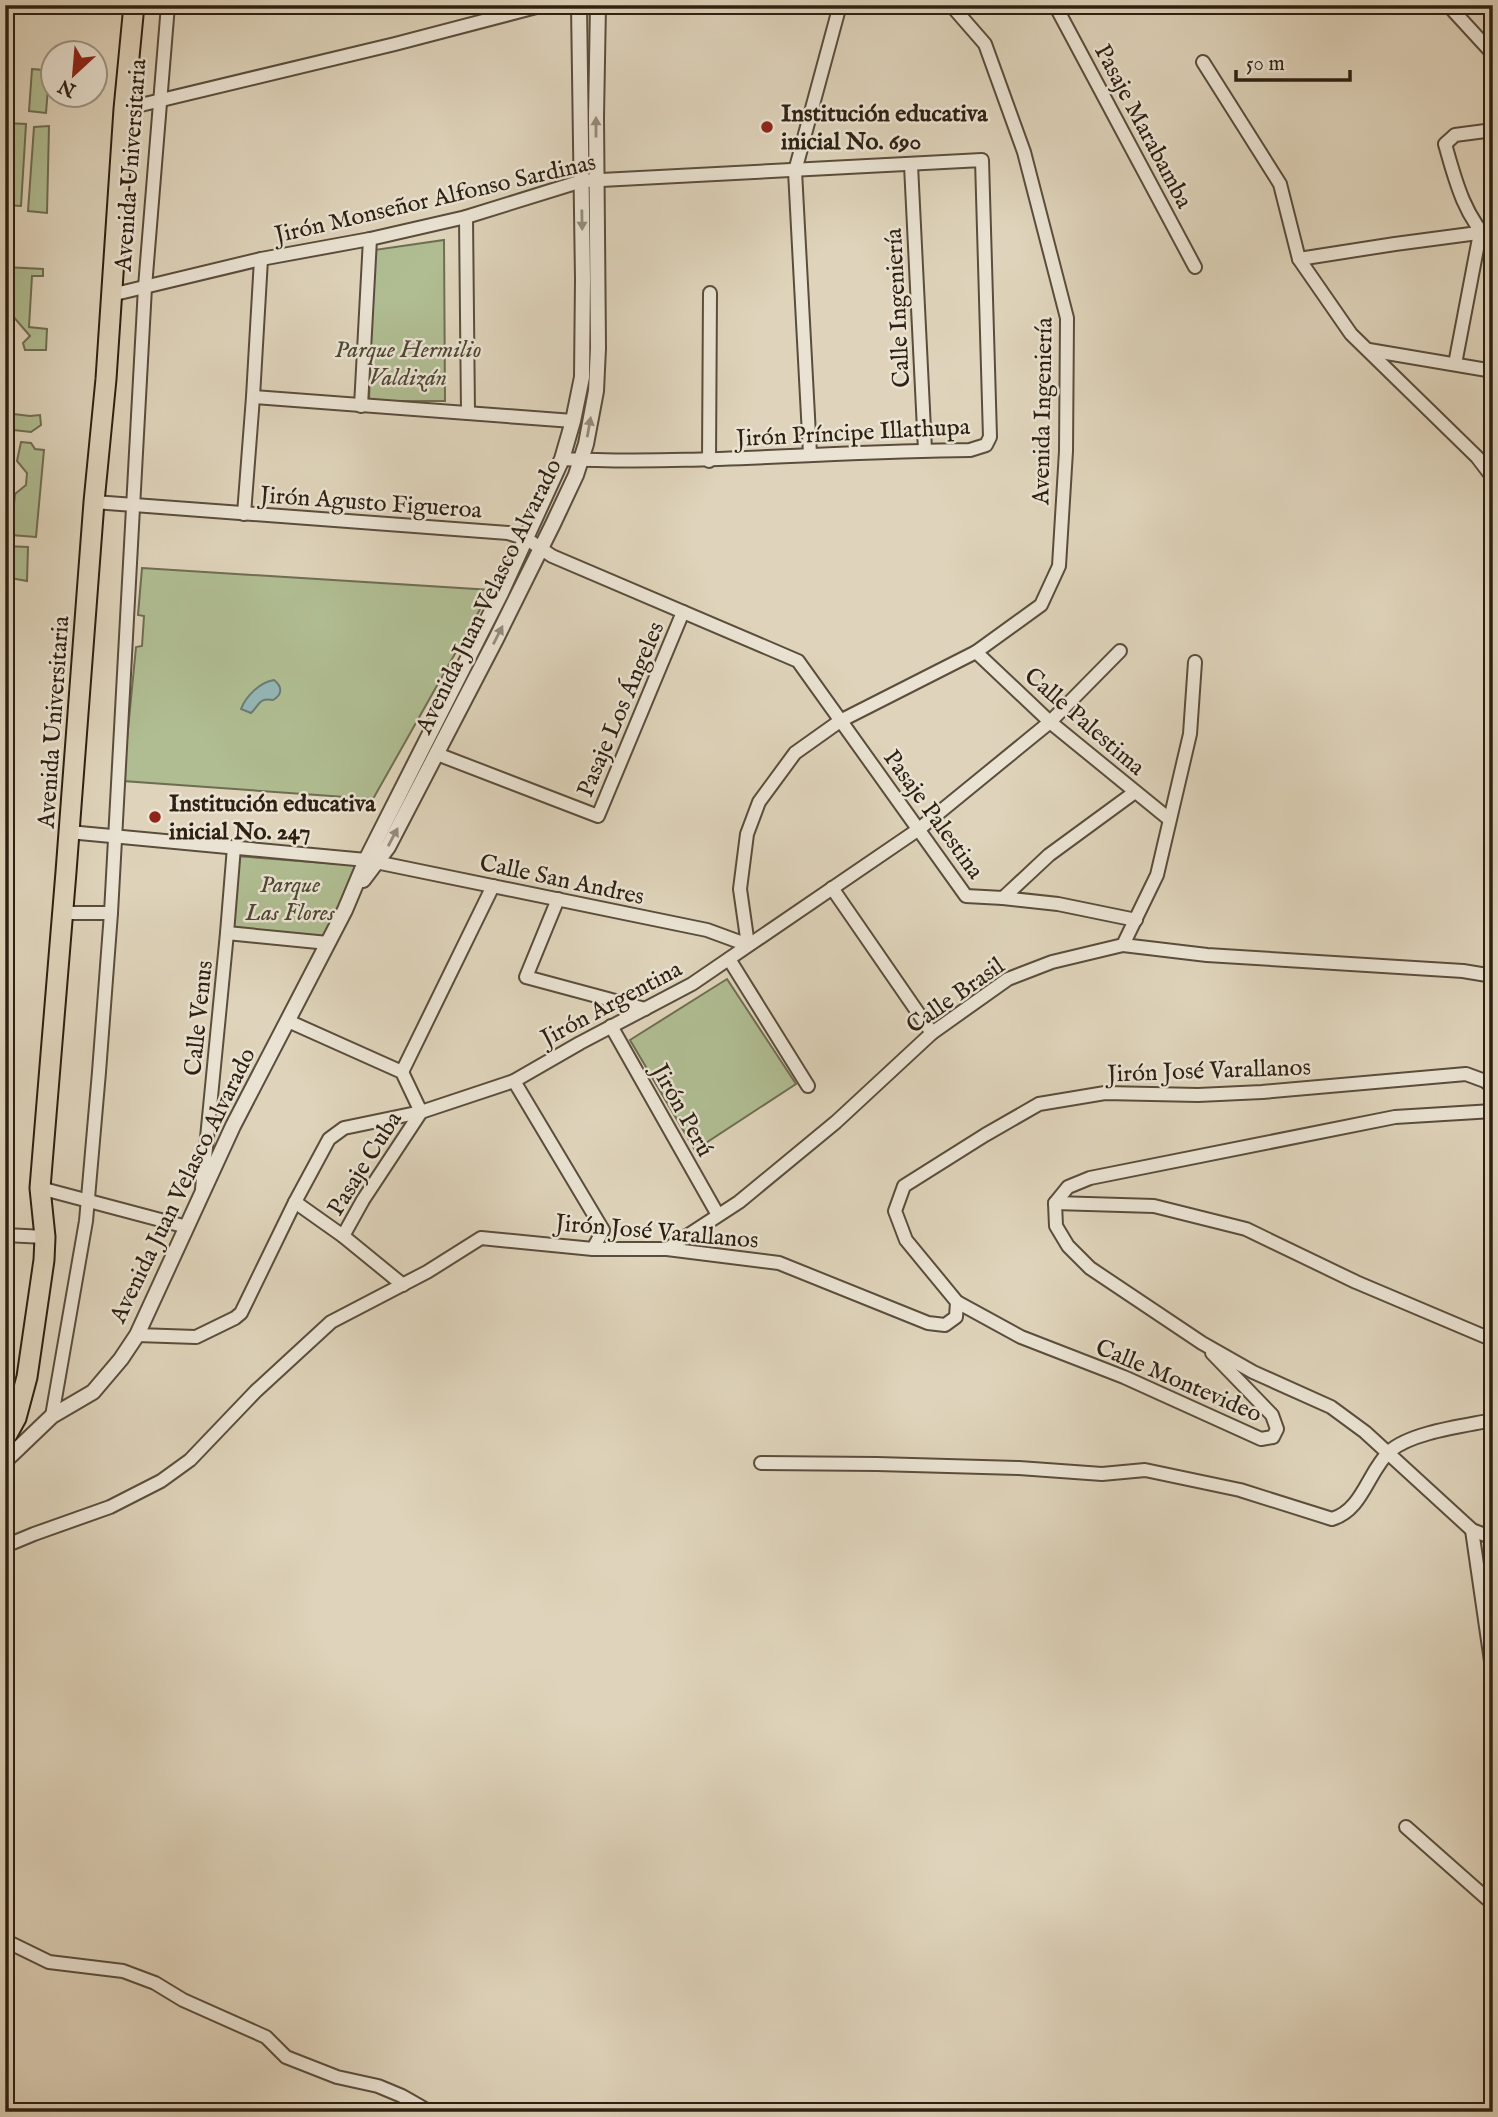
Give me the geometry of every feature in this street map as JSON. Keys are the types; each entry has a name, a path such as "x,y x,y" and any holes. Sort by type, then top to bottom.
{"highway":[{"name":"Avenida Universitaria","path":"5,1438 16,1418 27,1377 44,1260 40,1188 134,5"}],"street":[{"name":"Avenida Universitaria","path":"52,1416 86,1221 111,913 145,287 167,5"},
{"path":"124,109 544,5"},
{"name":"Avenida Juan Velasco Alvarado","path":"371,861 388,847 436,754 541,549 576,475 586,444 596,391 598,348 579,5"},
{"name":"Avenida Juan Velasco Alvarado","path":"5,1461 52,1416 93,1392 121,1359 136,1335 233,1126 371,861 527,539 562,459 582,377 598,5"},
{"path":"810,454 795,171 840,5"},
{"name":"Avenida Ingeniería","path":"748,945 740,889 747,834 759,802 795,752 840,721 976,652 1041,605 1059,566 1066,452 1067,318 1024,152 985,44 951,5"},
{"name":"Pasaje Marabamba","path":"1055,5 1195,267"},
{"path":"1448,5 1493,54"},
{"path":"1203,62 1280,184 1299,259 1351,334 1478,457 1493,478"},
{"path":"1493,130 1455,135 1446,144 1454,177 1470,215 1493,244"},
{"name":"Jirón Monseñor Alfonso Sardinas","path":"111,295 261,259 370,239 466,216 589,181 982,160"},
{"name":"Jirón Príncipe Illathupa","path":"562,459 709,461 810,454 970,450 986,445 990,437 982,160"},
{"name":"Calle Ingeniería","path":"911,165 925,450"},
{"path":"466,216 468,413"},
{"path":"1299,259 1486,232"},
{"path":"1455,364 1486,232"},
{"path":"361,406 370,239"},
{"path":"244,514 261,259"},
{"path":"709,461 710,293"},
{"path":"1365,349 1493,372"},
{"path":"253,397 573,421"},
{"name":"Jirón Agusto Figueroa","path":"94,502 508,533 527,539 552,556 798,662 840,721"},
{"name":"Pasaje Los Ángeles","path":"436,754 598,816 683,612"},
{"name":"Jirón Argentina","path":"136,1335 196,1337 235,1318 245,1308 295,1202 329,1139 344,1128 421,1112 514,1081 692,984 919,829 1049,722 1120,651"},
{"name":"Calle Palestima","path":"976,652 1049,722 1168,820"},
{"path":"1195,662 1190,734 1157,875 1123,945 1207,955 1463,971 1487,975 1493,979"},
{"name":"Pasaje Palestina","path":"840,721 966,896 1058,904 1136,920"},
{"path":"1003,898 1049,855 1135,792"},
{"name":"Calle San Andres","path":"69,832 371,861 707,930 748,945"},
{"name":"Calle Venus","path":"202,1193 228,933 233,847"},
{"path":"402,1072 493,886"},
{"path":"832,888 932,1033"},
{"path":"558,899 526,977 645,1009"},
{"path":"63,913 111,913"},
{"path":"228,933 328,943"},
{"name":"Calle Brasil","path":"667,1249 739,1202 836,1122 932,1033 1008,979 1052,962 1123,945"},
{"path":"729,959 808,1086"},
{"path":"288,1021 402,1072 421,1112"},
{"name":"Jirón Perú","path":"611,1026 718,1215"},
{"name":"Jirón José Varallanos","path":"5,1546 110,1507 161,1481 190,1460 256,1391 331,1322 427,1272 481,1238 593,1249 667,1249 779,1263 928,1323 945,1325 956,1317 957,1302 906,1240 895,1211 904,1186 1039,1104 1105,1093 1198,1095 1262,1092 1466,1074 1485,1081 1493,1088"},
{"path":"514,1081 603,1230 593,1249"},
{"path":"1493,1111 1395,1117 1103,1175 1068,1186 1055,1203 1056,1226 1068,1246 1090,1268 1202,1343 1253,1372 1331,1408 1365,1432 1472,1530 1493,1538"},
{"name":"Pasaje Cuba","path":"343,1236 362,1200 421,1112"},
{"path":"5,1174 6,1164"},
{"path":"40,1188 187,1227"},
{"path":"295,1202 343,1236 402,1285"},
{"path":"1055,1203 1153,1206 1246,1229 1356,1282 1493,1340"},
{"path":"5,1236 44,1237"},
{"name":"Calle Montevideo","path":"957,1302 1021,1337 1124,1377 1261,1439 1273,1437 1277,1429 1272,1415 1202,1343"},
{"path":"761,1463 993,1467 1102,1474 1145,1470 1240,1490 1332,1519 1343,1516 1359,1498 1388,1454 1406,1441 1445,1429 1493,1420"},
{"path":"1472,1530 1493,1675"},
{"path":"1406,1827 1493,1904"},
{"path":"6,1941 48,1962 123,1971 155,1983 183,2000 266,2036 286,2057 337,2077 378,2086 430,2112"}],"green space":[{"path":"32,69 38,70 38,108 46,108 46,113 29,111"},
{"path":"5,123 26,124 21,206 5,205"},
{"path":"49,126 47,213 28,211 34,127"},
{"name":"Parque Hermilio Valdizán","path":"444,240 445,401 369,401 374,250"},
{"path":"5,267 43,269 43,276 32,276 29,327 47,329 46,350 25,350 23,343 30,336 5,307"},
{"path":"5,413 40,415 41,425 31,432 5,429"},
{"path":"21,442 31,443 35,449 44,450 36,537 11,535 15,494 26,485 27,473 17,461"},
{"path":"5,546 28,547 27,581 5,577"},
{"path":"142,568 491,590 373,799 123,781 136,647 142,646 144,616 138,615"},
{"name":"Parque Las Flores","path":"236,856 365,866 323,938 233,931"},
{"path":"727,979 796,1084 695,1150 630,1040"}],"water":[{"path":"274,680 280,688 276,698 262,701 251,713 241,709 254,690"}],"place":[{"name":"Institución educativa inicial No. 690","path":"767,127"},
{"name":"Institución educativa inicial No. 247","path":"155,817"}]}
